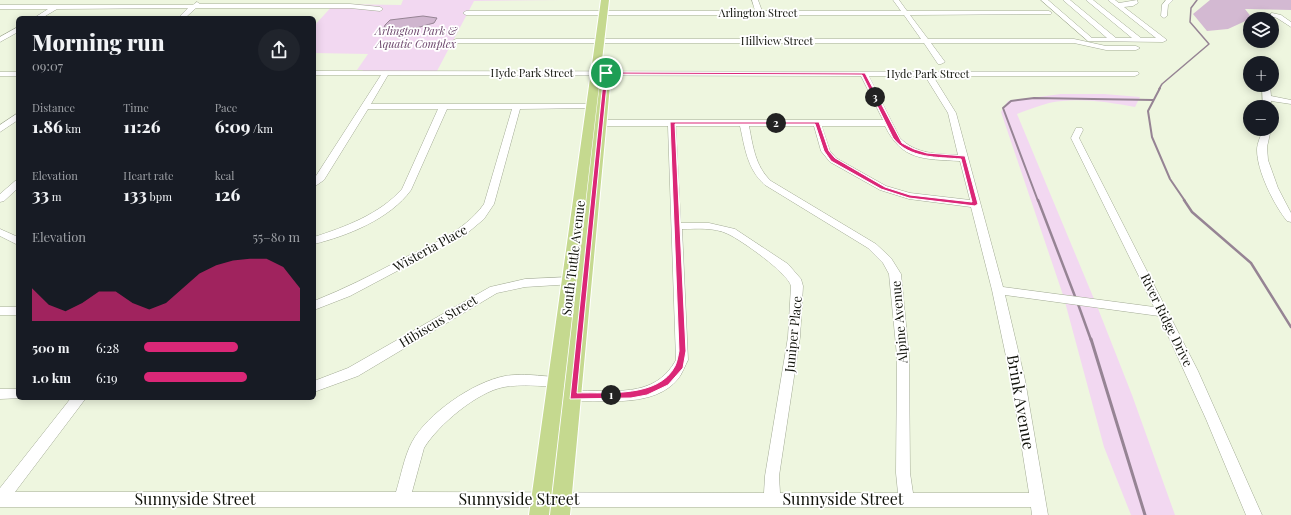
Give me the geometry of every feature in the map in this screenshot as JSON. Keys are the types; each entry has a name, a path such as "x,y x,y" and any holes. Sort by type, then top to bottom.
{"main road":[{"name":"South Tuttle Avenue","path":"560,515 602,123 601,73 608,7"},
{"name":"South Tuttle Avenue","path":"540,515 592,106 601,73"}],"street":[{"path":"40,16 66,0"},
{"path":"183,16 202,0"},
{"path":"755,0 759,13"},
{"path":"896,0 941,62"},
{"path":"1044,0 1090,40 1163,40 1111,0"},
{"path":"1066,0 1114,40"},
{"path":"1089,0 1139,40"},
{"path":"1117,5 1133,4 1135,3 1134,0"},
{"path":"1164,16 1164,5 1170,0"},
{"path":"0,7 350,6 380,9"},
{"name":"Arlington Street","path":"466,13 608,7 759,13 1049,13"},
{"path":"1279,16 1291,25"},
{"path":"2,38 16,30"},
{"path":"2,38 16,37"},
{"name":"Hillview Street","path":"456,41 1074,41 1098,47 1136,48"},
{"name":"Hyde Park Street","path":"316,73 1135,74"},
{"path":"316,182 321,178 386,73"},
{"path":"0,74 15,74"},
{"path":"0,81 15,74"},
{"path":"864,74 897,141 912,151 963,158"},
{"name":"Brink Avenue","path":"928,74 950,108 998,290 1018,380 1039,508"},
{"path":"1267,92 1267,98 1291,102"},
{"path":"316,240 379,212 400,198 406,190 444,106"},
{"name":"Wisteria Place","path":"316,305 346,293 461,233 477,220 489,204 517,106"},
{"path":"366,107 592,106"},
{"path":"0,128 16,117"},
{"path":"602,123 888,123"},
{"path":"573,396 631,395 644,393 666,383 676,372 682,360 672,123"},
{"name":"Alpine Avenue","path":"744,123 753,164 759,176 768,183 872,246 887,261 895,274 903,356 903,473 906,500"},
{"path":"817,123 826,151 833,160 883,188 909,196 975,204"},
{"name":"River Ridge Drive","path":"1080,130 1075,138 1215,419 1254,515"},
{"path":"1265,136 1262,148 1263,159 1280,204 1291,219"},
{"path":"0,199 9,191"},
{"name":"Juniper Place","path":"677,226 710,226 731,231 784,267 790,272 798,286 794,337 772,476 772,499"},
{"path":"0,232 16,241"},
{"name":"Hibiscus Street","path":"316,386 353,372 494,290 525,283 570,281"},
{"path":"998,290 1163,312"},
{"path":"0,311 16,311"},
{"path":"402,499 417,446 421,438 435,422 479,392 498,383 518,380 557,382"},
{"path":"0,394 16,394"},
{"path":"0,499 77,400"},
{"name":"Sunnyside Street","path":"0,499 562,498 906,500 1039,508"}],"green space":[{"name":"Arlington Park & Aquatic Complex","path":"403,0 562,0 474,1 437,71 362,72 363,70 357,70 368,54 316,53 316,24 334,4 401,5"},
{"path":"1061,94 1104,94 1140,97 1135,107 1103,102 1070,100 1049,103 1017,114 1094,299 1063,295 1001,112 1008,101"},
{"path":"1065,302 1097,306 1132,395 1175,515 1131,515 1104,447"}],"shaded area":[{"path":"1210,0 1291,0 1291,10 1245,9 1247,12 1243,12 1243,22 1228,29 1207,31 1193,14"},
{"path":"423,16 437,18 434,23 407,31 386,35 381,34 385,25 390,20"}],"waterway":[{"path":"1159,89 1162,84 1209,44 1190,22 1191,8 1197,0"},
{"path":"1160,88 1148,111 1152,137 1170,179 1185,201"},
{"path":"1038,201 1003,108 1011,101 1034,98 1153,100"},
{"path":"1038,200 1076,299"},
{"path":"1184,200 1192,212 1251,263 1291,327"},
{"path":"1078,304 1091,340"},
{"path":"1091,339 1145,515"}],"route":[{"path":"606,73 864,74 897,141 900,144 919,153 963,158 975,204 909,196 883,188 833,160 826,151 817,123 672,123 682,360 679,368 666,383 644,393 636,395 573,396 606,73"}]}
